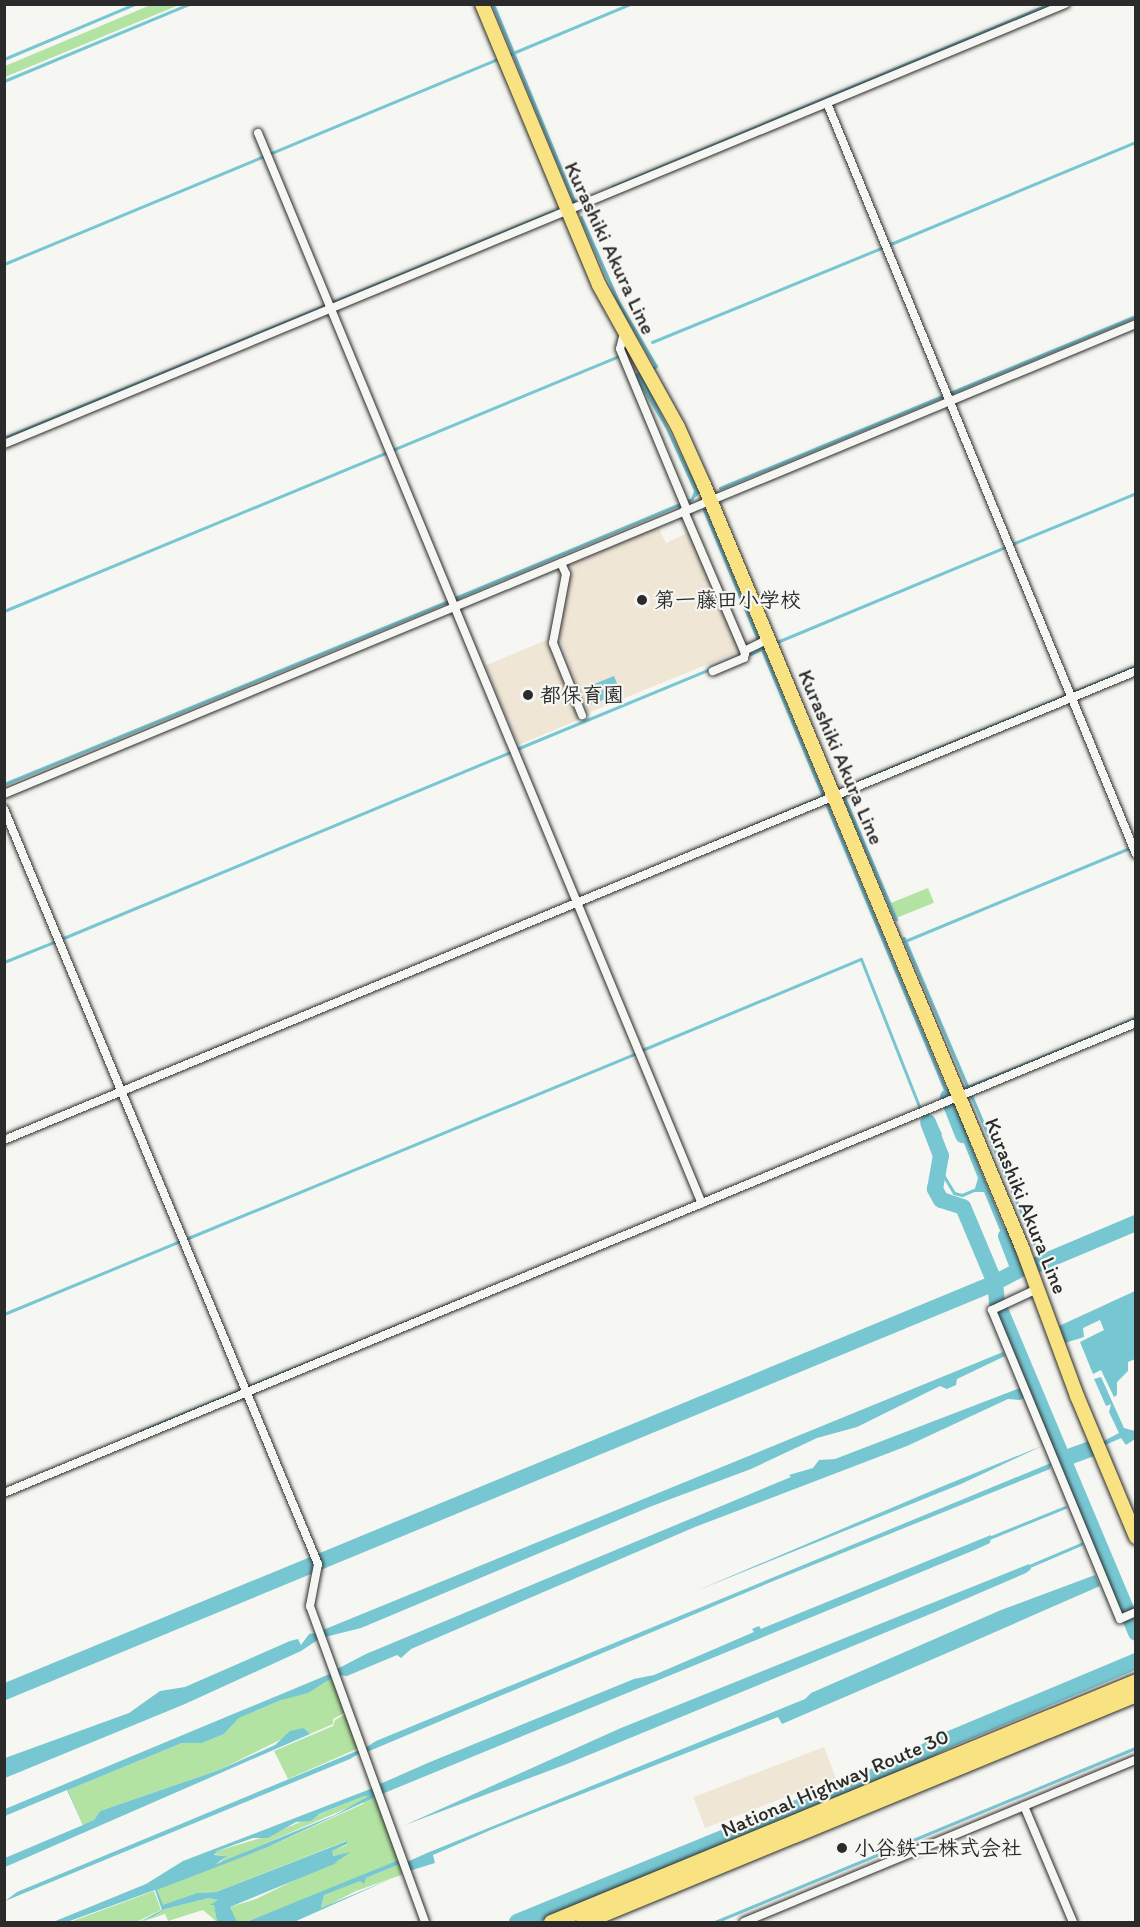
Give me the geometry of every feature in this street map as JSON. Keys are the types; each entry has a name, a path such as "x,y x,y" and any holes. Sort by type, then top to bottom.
{"highway":[{"name":"National Highway Route 30","path":"551,1923 1136,1681"},
{"name":"National Highway Route 30","path":"583,1923 1136,1694"}],"main road":[{"name":"Kurashiki Akura Line","path":"482,4 568,212 624,333 678,426 711,500 762,643 828,800 960,1097 1136,1537"}],"street":[{"path":"4,444 330,304 568,212 1065,4"},
{"path":"827,103 1136,854"},
{"path":"258,134 702,1204"},
{"path":"4,795 561,563 685,506 711,500 948,397 1136,324"},
{"path":"624,333 620,349 744,651 744,658 713,671"},
{"path":"561,563 566,574 553,643 582,716"},
{"path":"744,651 762,643"},
{"path":"4,1140 828,800 1070,695 1136,671"},
{"path":"4,809 317,1562 310,1606 425,1923"},
{"path":"4,1493 245,1390 702,1204 1136,1023"},
{"path":"1037,1289 992,1310 1120,1619 1134,1612"},
{"path":"744,1923 1136,1760"},
{"path":"1024,1806 1073,1923"}],"shaded area":[{"name":"第一藤田小学校","path":"658,527 666,543 690,532 740,651 588,713 559,637 572,564"},
{"path":"546,640 580,719 519,745 485,666"},
{"path":"824,1747 836,1778 705,1828 693,1797"}],"green space":[{"path":"153,4 179,5 5,77 5,66"},
{"path":"928,888 934,903 897,918 891,903"},
{"path":"333,1677 346,1712 333,1719 333,1724 310,1734 304,1728 219,1770 100,1811 94,1820 83,1826 68,1790 182,1743 202,1743 224,1734 239,1718"},
{"path":"346,1714 359,1748 288,1779 274,1751 333,1726 335,1720"},
{"path":"366,1795 376,1797 399,1860 246,1922 235,1922 230,1907 256,1899 350,1853 332,1856 331,1851 347,1845 346,1841 216,1892 197,1893 163,1906 158,1898 157,1890 217,1866 226,1856 213,1854 217,1851 264,1837","holes":["359,1803 365,1803 268,1847 247,1855 245,1852"]},
{"path":"400,1864 404,1869 401,1875 356,1891 321,1909 324,1895"},
{"path":"154,1891 161,1910 136,1922 70,1922"},
{"path":"209,1898 219,1900 214,1904 217,1922 203,1910 168,1921 165,1914 141,1922 165,1909"}],"water":[{"path":"640,371 700,493 690,502 694,491 666,429 634,375"},
{"path":"614,676 621,693 591,705 584,688"},
{"path":"927,1114 934,1118 942,1134 935,1144 924,1116"},
{"path":"953,1116 958,1116 1016,1257 1011,1257 984,1192 974,1192 978,1178"},
{"path":"1135,1291 1135,1359 1128,1362 1128,1371 1117,1382 1117,1395 1114,1397 1101,1370 1093,1374 1080,1342 1104,1330 1100,1320 1083,1328 1084,1337 1065,1343 1059,1326"},
{"path":"1003,1352 1005,1356 957,1379 956,1385 947,1389 940,1386 857,1427 817,1438 751,1469 652,1506 361,1628 325,1637 323,1630"},
{"path":"1101,1377 1124,1428 1135,1431 1135,1439 1126,1445 1121,1438 1103,1446 1102,1442 1119,1433 1109,1412 1111,1404 1106,1406 1094,1379"},
{"path":"1020,1388 1024,1398 1020,1400 1008,1399 907,1446 695,1527 411,1649 401,1658 397,1655 347,1676 339,1675 337,1669 366,1654 791,1477 789,1475 813,1468 819,1460 835,1459"},
{"path":"1044,1445 961,1484 696,1591 936,1489"},
{"path":"1051,1463 1050,1469 771,1582 367,1752 365,1748 376,1741"},
{"path":"991,1535 990,1543 977,1549 382,1794 380,1784 430,1762 634,1679 654,1675 754,1632 752,1629 759,1626 761,1629"},
{"path":"1029,1564 1031,1569 1026,1573 940,1610 567,1764 405,1825 621,1728"},
{"path":"1095,1575 1100,1586 954,1650 782,1724 778,1717 493,1829 433,1855 435,1863 409,1871 407,1862 427,1853 805,1699 811,1693 1001,1610"},
{"path":"316,1633 319,1639 301,1651 185,1704 5,1778 5,1758 129,1713 160,1691 185,1687 290,1641 298,1639 301,1645 309,1634"},
{"path":"332,1673 346,1712 333,1677 308,1693 281,1700 239,1718 224,1734 202,1743 182,1743 68,1790 83,1825 67,1790 5,1816 5,1809"},
{"path":"333,1724 5,1867 5,1858 94,1820 100,1811 219,1770 275,1745 290,1731 304,1728 310,1734"},
{"path":"359,1750 360,1753 350,1759 5,1901 17,1892"},
{"path":"373,1788 404,1873 400,1864 366,1878 364,1884 360,1881 324,1895 321,1908 392,1878 294,1922 246,1922 399,1860 375,1797 268,1847 157,1890 163,1905 197,1893 216,1892 347,1841 347,1844 332,1851 333,1856 351,1852 334,1863 339,1862 230,1907 237,1922 217,1922 214,1905 210,1905 218,1900 209,1898 165,1909 139,1922 162,1910 155,1890 67,1922 53,1922 146,1884 183,1861","holes":["369,1796 335,1815 216,1864 227,1856 214,1855 217,1851 253,1838 268,1838 296,1822 311,1821 319,1814"]}],"waterway":[{"path":"4,59 135,4"},
{"path":"4,81 189,4"},
{"path":"493,4 576,205"},
{"path":"508,55 630,4"},
{"path":"612,187 1050,4"},
{"path":"4,264 495,60"},
{"path":"888,245 1136,142"},
{"path":"4,438 553,211"},
{"path":"581,217 619,303 656,366 652,369"},
{"path":"652,342 881,248"},
{"path":"720,488 1136,316"},
{"path":"4,611 619,356"},
{"path":"1010,545 1136,493"},
{"path":"455,598 692,499"},
{"path":"704,510 948,1097"},
{"path":"777,642 1005,547"},
{"path":"4,784 448,601"},
{"path":"751,654 763,648"},
{"path":"849,785 1136,666"},
{"path":"519,748 712,668"},
{"path":"61,939 512,751"},
{"path":"716,841 825,795"},
{"path":"844,797 896,919"},
{"path":"905,941 1130,848"},
{"path":"904,938 1042,1262"},
{"path":"4,962 56,941"},
{"path":"642,1050 861,959 920,1109"},
{"path":"968,1087 1136,1018"},
{"path":"209,1051 236,1039"},
{"path":"188,1238 636,1053"},
{"path":"948,1097 963,1135"},
{"path":"4,1692 995,1283 963,1207 941,1200 935,1189 941,1156 928,1122"},
{"path":"939,1168 954,1193 962,1195 976,1189"},
{"path":"1036,1265 1136,1223"},
{"path":"1006,1236 1019,1270 995,1283 997,1302 1136,1633"},
{"path":"4,1314 180,1241"},
{"path":"141,1431 468,1296"},
{"path":"1063,1459 1090,1449"},
{"path":"989,1538 1065,1507"},
{"path":"1092,1539 1096,1538"},
{"path":"1027,1567 1081,1544"},
{"path":"517,1922 894,1768 945,1741 1136,1661"},
{"path":"715,1922 1136,1748"}],"place":[{"name":"第一藤田小学校","path":"642,600"},
{"name":"都保育園","path":"528,695"},
{"name":"小谷鉄工株式会社","path":"842,1848"}]}
